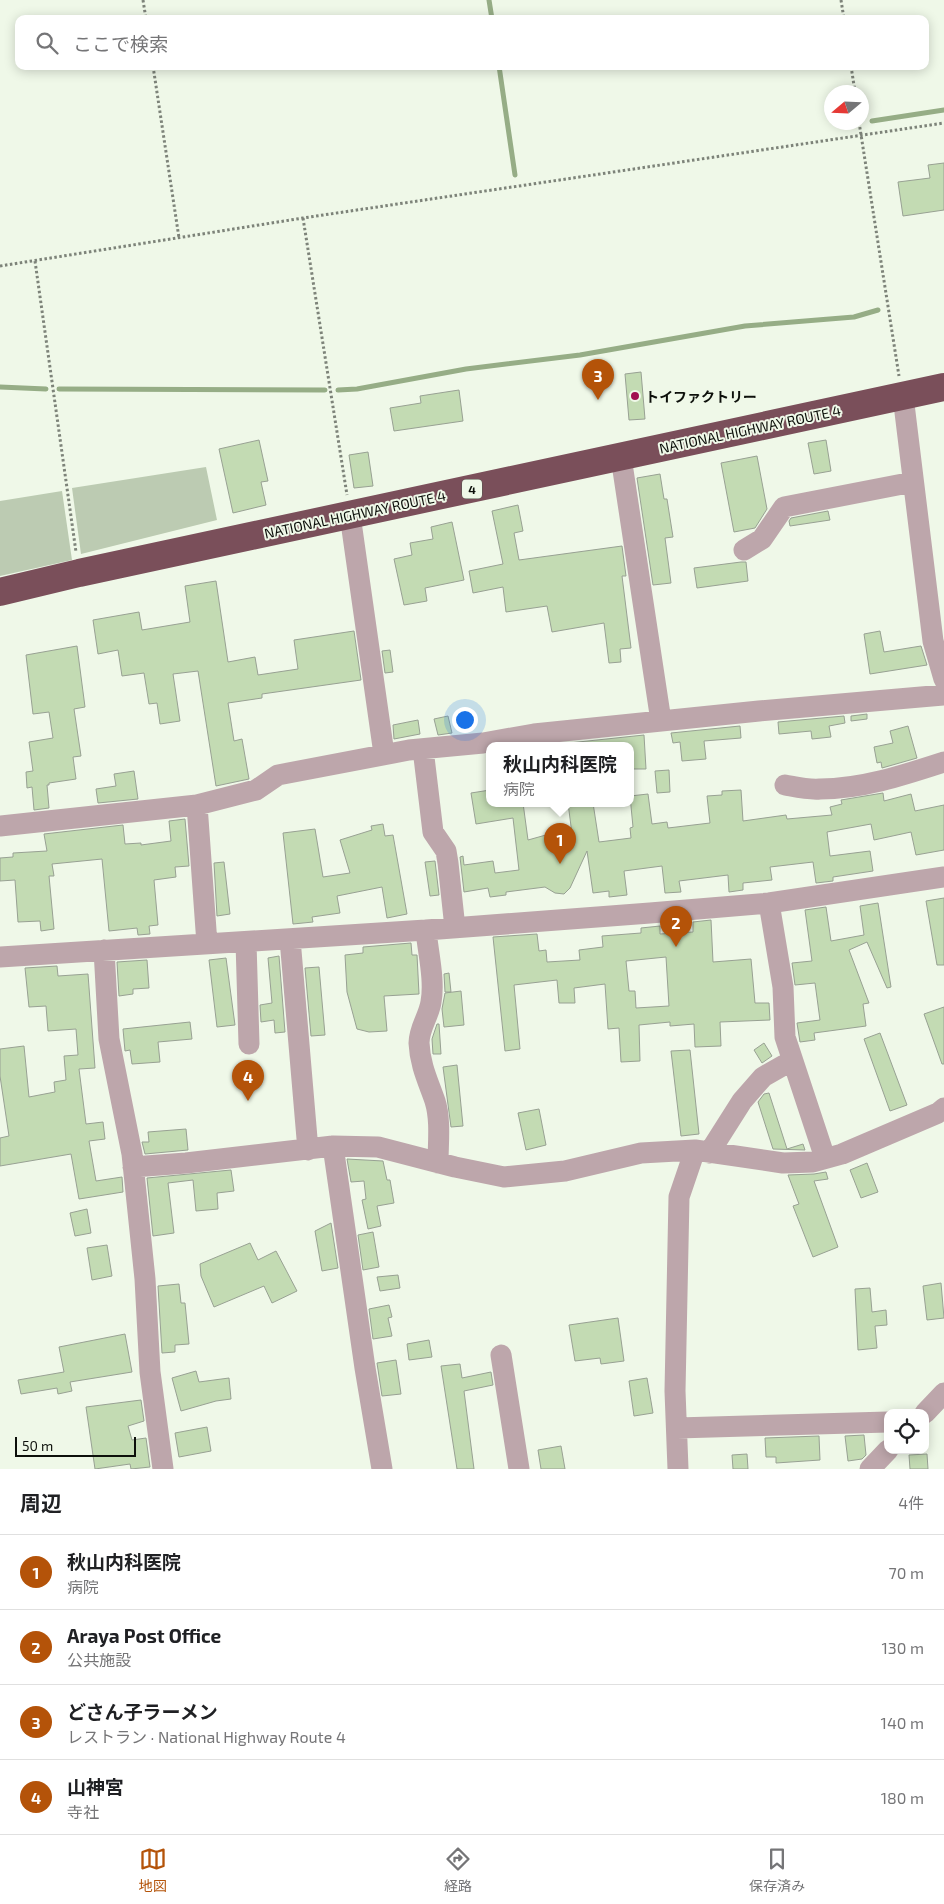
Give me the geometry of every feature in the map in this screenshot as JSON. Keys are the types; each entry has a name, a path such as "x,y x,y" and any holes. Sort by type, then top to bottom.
{"highway":[{"name":"NATIONAL HIGHWAY ROUTE 4","path":"0,592 79,573 944,387"}],"street":[{"path":"902,396 913,482 944,678"},
{"path":"621,457 661,721"},
{"path":"744,550 762,539 784,508 913,482"},
{"path":"350,515 384,754"},
{"path":"489,742 534,734 944,695"},
{"path":"0,826 197,805 256,790 278,774 423,748 486,742"},
{"path":"423,748 432,832 446,851 454,928"},
{"path":"785,785 818,790 844,788 880,782 944,762"},
{"path":"197,805 207,944"},
{"path":"0,957 426,930 769,903 944,877"},
{"path":"769,903 783,987 785,1037 791,1061 824,1158"},
{"path":"426,930 432,991 431,1005 424,1018 419,1040 421,1062 428,1086 436,1102 438,1163"},
{"path":"290,939 308,1150"},
{"path":"246,942 249,1044"},
{"path":"104,950 109,1039 132,1154 145,1280 150,1372 163,1469"},
{"path":"678,1469 675,1391 679,1197 702,1151 742,1101 763,1077 791,1061"},
{"path":"133,1167 186,1163 333,1146 378,1147 438,1163 504,1177 565,1171 641,1153 702,1151 783,1163 813,1162 842,1154 884,1138 938,1113 944,1108"},
{"path":"333,1146 365,1368 382,1469"},
{"path":"501,1355 519,1469"},
{"path":"929,1409 944,1393"},
{"path":"677,1428 884,1422"},
{"path":"870,1469 884,1454"}],"path":[{"path":"143,0 145,15"},
{"path":"841,0 843,15"},
{"path":"154,70 179,238"},
{"path":"852,70 854,85"},
{"path":"0,266 303,218 944,123"},
{"path":"860,130 902,396"},
{"path":"303,218 350,515"},
{"path":"35,261 79,573"}],"green space":[{"path":"206,467 217,520 81,554 72,488"},
{"path":"62,491 72,560 0,576 0,501"}],"building":[{"path":"944,163 944,210 903,216 898,182 930,178 928,165"},
{"path":"641,372 645,419 629,420 625,374"},
{"path":"459,390 463,421 394,431 390,408 421,403 420,396"},
{"path":"259,440 268,481 261,482 266,505 233,513 219,449"},
{"path":"826,440 831,471 814,474 808,443"},
{"path":"368,452 373,486 354,488 349,455"},
{"path":"757,456 767,509 755,528 734,532 721,463"},
{"path":"660,474 664,499 667,499 673,537 665,538 671,583 653,585 637,478"},
{"path":"518,505 523,531 514,533 519,560 622,546 626,576 622,576 631,648 620,649 621,662 609,663 604,623 552,632 547,606 506,612 503,587 473,593 469,571 503,564 492,511"},
{"path":"828,511 830,520 790,526 789,521 791,518"},
{"path":"452,522 464,580 425,588 427,601 404,605 394,559 412,555 410,543 433,539 431,527"},
{"path":"746,562 748,581 697,588 694,568"},
{"path":"216,581 228,662 255,657 258,675 298,669 294,640 354,631 361,680 262,694 262,698 228,703 234,741 242,739 249,779 216,786 198,671 173,674 180,721 160,724 157,703 149,704 144,673 122,676 118,650 98,654 93,620 139,612 142,630 190,622 185,586"},
{"path":"880,631 884,652 921,646 927,665 870,674 864,634"},
{"path":"77,646 85,707 74,709 81,756 73,757 76,779 49,783 47,785 49,808 34,810 32,787 27,788 26,772 33,771 29,742 53,738 49,712 33,714 26,655"},
{"path":"390,650 393,672 385,673 382,651"},
{"path":"867,714 867,719 851,721 851,716"},
{"path":"448,716 452,733 438,735 434,719"},
{"path":"844,716 845,723 829,726 831,737 812,739 811,731 779,734 778,722"},
{"path":"418,720 420,734 394,739 393,725"},
{"path":"740,726 741,738 704,741 706,759 682,761 680,742 673,743 671,733"},
{"path":"908,726 917,758 882,768 881,762 877,763 874,747 893,743 890,731"},
{"path":"644,735 646,769 634,769 634,742 578,742"},
{"path":"669,770 670,792 657,793 655,771"},
{"path":"134,771 138,799 98,803 96,789 116,786 114,774"},
{"path":"741,790 743,821 786,815 787,819 832,815 830,807 842,804 841,800 883,793 884,801 911,794 915,811 944,805 944,850 916,855 911,832 874,840 871,824 827,832 830,856 870,851 873,871 833,877 833,881 816,883 813,862 770,867 772,880 743,883 743,890 729,892 728,875 679,881 681,892 665,893 662,866 624,871 627,895 609,897 609,891 593,893 587,851 570,888 564,894 555,893 545,887 506,892 506,895 490,897 488,888 464,892 460,857 463,856 464,865 493,861 495,873 519,870 513,818 476,824 471,793 486,791 486,807 524,807 528,840 553,833 572,834 569,807 594,807 599,842 631,838 630,828 633,827 631,807 634,807 634,796 648,794 652,824 667,822 668,828 710,823 707,796 722,795 722,791"},
{"path":"185,819 189,866 175,867 176,877 154,880 158,925 149,926 150,934 138,935 137,928 109,931 102,859 52,864 54,876 49,876 54,929 41,931 40,921 18,922 15,880 0,881 0,858 13,857 13,853 47,851 44,834 123,825 125,844 141,843 141,845 171,841 169,821"},
{"path":"383,824 385,836 393,835 407,914 387,918 382,887 337,896 340,913 312,917 313,922 293,924 283,833 315,829 323,877 350,873 340,840 372,830 371,826"},
{"path":"435,861 439,895 430,896 425,862"},
{"path":"224,862 230,914 217,916 214,863"},
{"path":"944,898 944,965 937,965 926,901"},
{"path":"878,903 891,987 887,988 867,942 849,950 869,1003 863,1004 866,1026 814,1033 815,1040 800,1042 797,1023 820,1020 815,983 795,985 792,963 812,961 805,910 826,907 831,941 864,935 860,906"},
{"path":"711,920 713,962 751,959 755,1003 769,1003 770,1020 720,1022 721,1046 695,1047 694,1024 670,1026 670,1022 639,1025 640,1061 621,1062 619,1028 608,1029 605,984 574,988 575,1003 559,1003 557,980 514,985 520,1049 505,1051 493,937 537,934 539,951 546,950 547,962 580,960 579,950 603,947 602,936 641,933 641,928 660,926 660,934 693,932 693,922","holes":["666,957 669,1006 636,1008 635,991 629,991 626,961"]},
{"path":"411,943 412,955 417,955 419,994 384,996 387,1031 369,1032 357,1029 347,992 345,955 363,953 363,947"},
{"path":"279,956 285,1032 275,1033 274,1020 261,1022 260,1005 272,1003 268,958"},
{"path":"226,958 235,1025 217,1027 209,960"},
{"path":"147,960 149,988 133,989 133,994 119,996 117,962"},
{"path":"57,966 58,976 88,974 95,1068 79,1069 86,1124 103,1122 105,1139 89,1141 96,1181 122,1177 123,1192 79,1199 71,1154 0,1166 0,1138 9,1136 0,1076 0,1049 24,1046 29,1097 55,1092 54,1082 66,1080 64,1056 78,1055 76,1029 48,1031 46,1006 29,1007 25,968"},
{"path":"319,967 325,1035 311,1036 305,968"},
{"path":"449,973 451,992 445,992 444,974"},
{"path":"461,991 464,1025 444,1027 442,1009 445,993"},
{"path":"944,1007 944,1064 942,1064 924,1014"},
{"path":"190,1022 192,1039 158,1042 160,1062 132,1064 130,1050 125,1051 123,1029"},
{"path":"437,1024 439,1024 441,1054 433,1054 432,1039"},
{"path":"880,1033 907,1105 890,1111 864,1039"},
{"path":"764,1043 772,1056 762,1063 754,1050"},
{"path":"690,1050 699,1134 681,1136 671,1051"},
{"path":"457,1065 463,1126 451,1127 443,1067"},
{"path":"769,1093 787,1149 803,1144 805,1150 773,1149 758,1102 764,1094"},
{"path":"539,1109 546,1145 526,1150 518,1113"},
{"path":"186,1129 188,1150 145,1154 142,1142 149,1142 148,1132"},
{"path":"347,1159 383,1161 387,1180 390,1180 394,1203 377,1206 381,1226 368,1229 362,1200 366,1199 364,1181 351,1182"},
{"path":"867,1163 878,1192 861,1198 850,1170"},
{"path":"231,1170 234,1191 217,1193 218,1209 196,1211 193,1180 168,1183 174,1233 153,1236 147,1178"},
{"path":"826,1172 828,1179 814,1181 838,1247 813,1257 793,1206 799,1204 788,1175"},
{"path":"87,1209 91,1233 75,1236 70,1213"},
{"path":"331,1223 338,1268 322,1271 315,1231"},
{"path":"373,1232 379,1267 363,1270 358,1235"},
{"path":"250,1243 258,1260 276,1251 297,1291 272,1303 264,1286 214,1307 201,1276 200,1264"},
{"path":"107,1245 112,1276 92,1280 87,1248"},
{"path":"398,1275 400,1288 380,1291 377,1277"},
{"path":"941,1283 944,1318 927,1320 923,1286"},
{"path":"179,1284 181,1303 185,1303 189,1344 175,1345 175,1352 162,1353 158,1286"},
{"path":"870,1288 872,1312 886,1310 887,1325 875,1326 877,1348 858,1350 855,1289"},
{"path":"389,1305 392,1317 388,1318 392,1336 373,1339 369,1309"},
{"path":"618,1318 624,1361 601,1364 600,1358 575,1361 569,1325"},
{"path":"125,1334 132,1372 70,1382 72,1391 58,1394 57,1388 21,1394 18,1380 64,1372 59,1347"},
{"path":"429,1340 432,1357 409,1360 407,1344"},
{"path":"396,1360 401,1394 382,1396 377,1363"},
{"path":"460,1364 462,1378 491,1372 493,1385 464,1391 474,1469 457,1469 441,1366"},
{"path":"196,1371 199,1382 229,1378 231,1399 216,1401 181,1411 172,1378"},
{"path":"647,1378 653,1413 634,1416 629,1381"},
{"path":"141,1400 144,1421 128,1426 132,1440 146,1438 150,1467 131,1469 130,1464 95,1469 86,1407"},
{"path":"207,1427 211,1451 179,1457 175,1433"},
{"path":"864,1435 866,1455 862,1459 848,1461 845,1436"},
{"path":"819,1436 820,1460 776,1463 776,1457 766,1457 765,1438"},
{"path":"561,1446 565,1469 541,1469 538,1450"},
{"path":"747,1454 748,1469 733,1469 732,1455"},
{"path":"927,1454 928,1469 910,1469 909,1455"}],"waterway":[{"path":"489,0 491,15"},
{"path":"500,70 515,175"},
{"path":"872,121 944,110"},
{"path":"338,390 357,389 466,369 580,355 745,326 854,317 878,310"},
{"path":"0,387 46,389"},
{"path":"59,389 325,390"}],"place":[{"name":"トイファクトリー","path":"635,396"},
{"name":"どさん子ラーメン","path":"598,400"},
{"name":"秋山内科医院","path":"560,864"},
{"name":"Araya Post Office","path":"676,947"},
{"name":"山神宮","path":"248,1101"}]}
